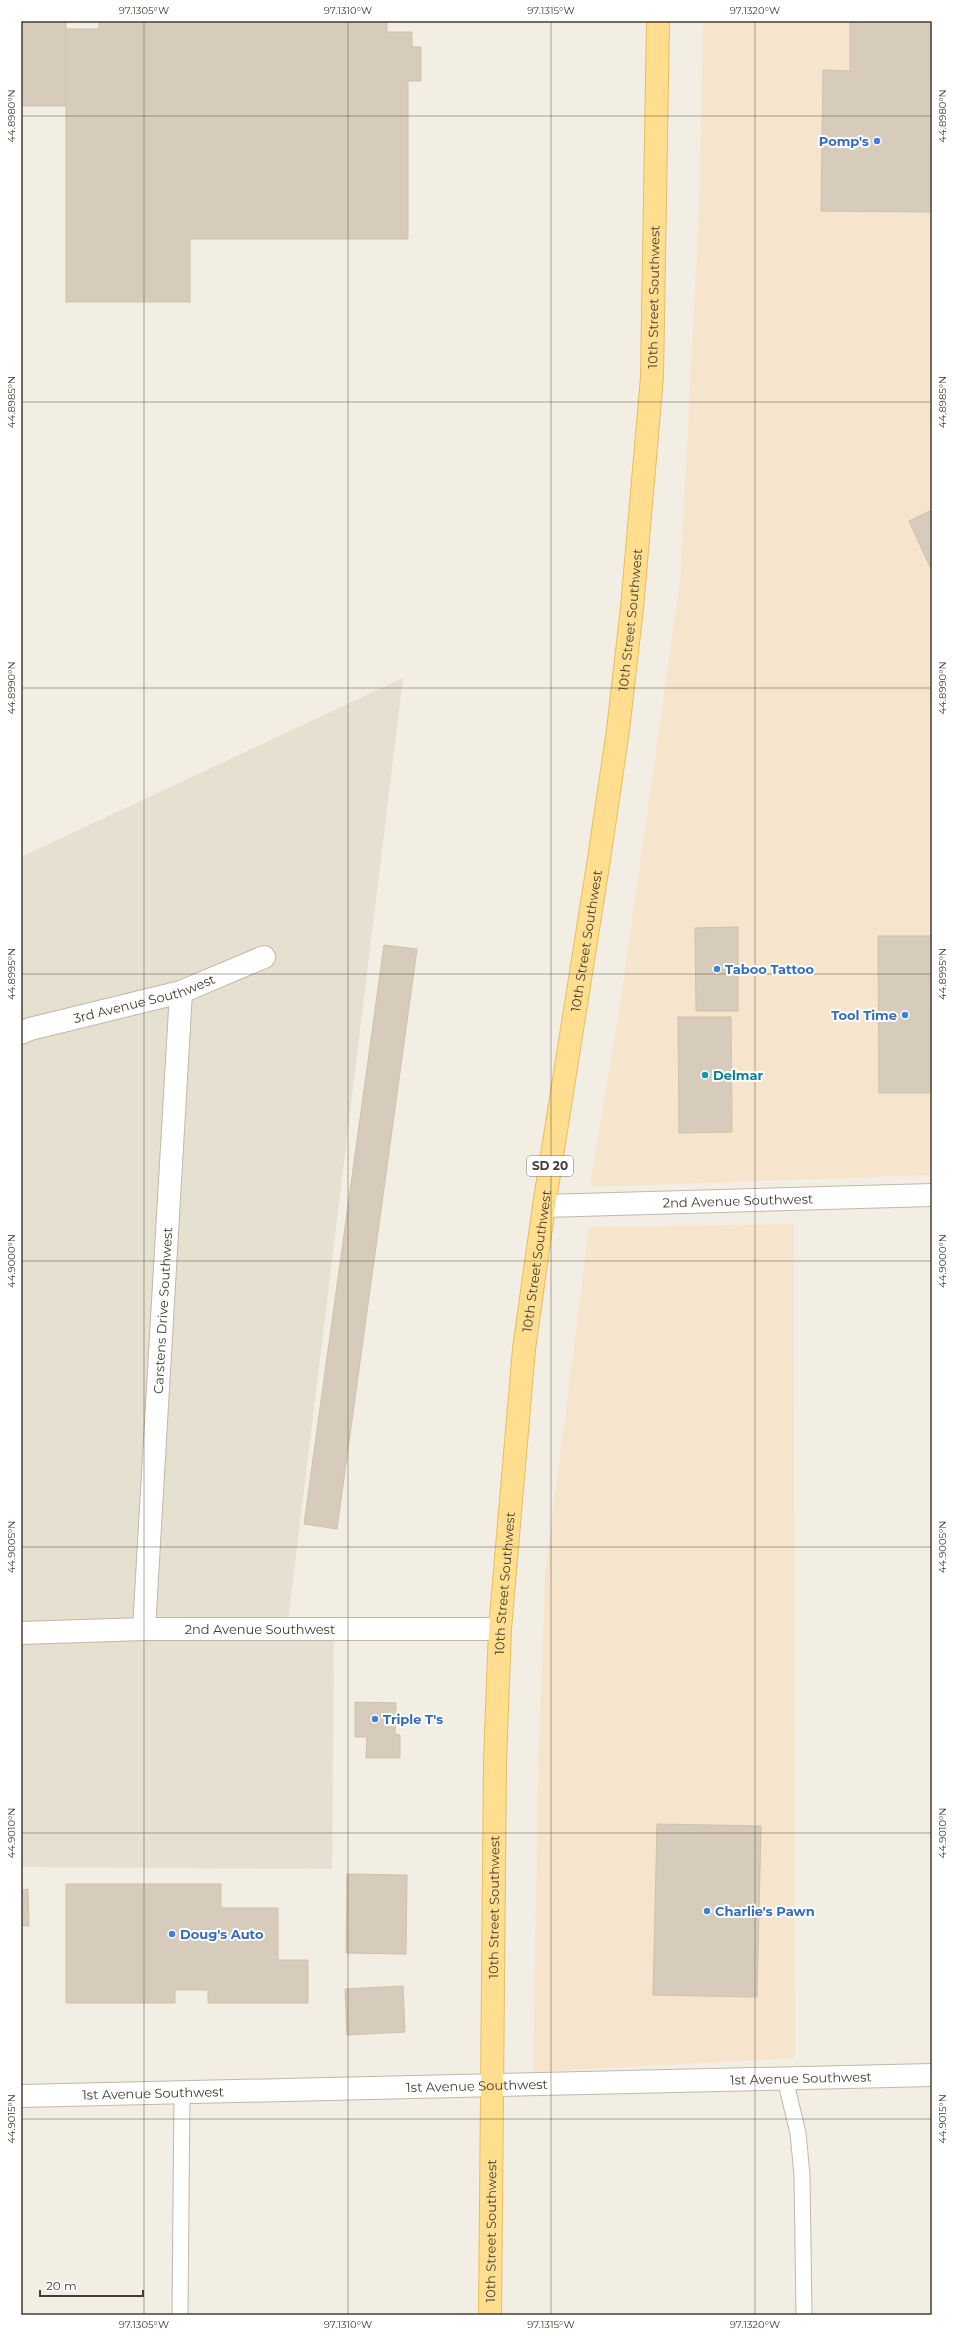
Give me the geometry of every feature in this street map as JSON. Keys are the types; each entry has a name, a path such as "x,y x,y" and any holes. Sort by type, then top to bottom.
{"main road":[{"name":"10th Street Southwest","path":"490,2315 495,1762 500,1629 524,1349 544,1206 618,730 632,608 652,377 658,21"}],"street":[{"name":"3rd Avenue Southwest","path":"21,1033 181,992 264,957"},
{"name":"Carstens Drive Southwest","path":"144,1629 181,992"},
{"name":"2nd Avenue Southwest","path":"544,1206 932,1194"},
{"name":"2nd Avenue Southwest","path":"21,1633 144,1629 500,1629"},
{"name":"1st Avenue Southwest","path":"21,2096 932,2075"}],"lane":[{"path":"785,2079 798,2133 802,2175 804,2315"},
{"path":"180,2315 182,2092"}],"shaded area":[{"path":"703,21 932,21 932,1175 590,1187 619,1013 680,582 699,213"},
{"path":"403,678 287,1629 334,1629 332,1869 21,1867 21,857"},
{"path":"794,1224 795,2058 533,2072 538,1779 545,1577 589,1227"}],"building":[{"path":"21,21 66,21 66,106 21,106"},
{"path":"99,21 387,21 387,32 412,32 412,47 421,47 421,81 408,81 408,239 190,239 190,302 66,302 66,29 99,29"},
{"name":"Pomp's","path":"850,21 932,21 932,212 821,211 823,70 850,71"},
{"path":"932,510 932,571 909,521"},
{"name":"Taboo Tattoo","path":"738,927 738,1011 696,1011 695,928"},
{"name":"Tool Time","path":"878,936 932,936 932,1093 879,1093"},
{"path":"384,945 417,949 337,1529 304,1524"},
{"name":"Delmar","path":"678,1017 731,1017 732,1132 679,1133"},
{"name":"Triple T's","path":"355,1702 396,1703 395,1734 400,1735 400,1758 366,1758 367,1737 355,1737"},
{"name":"Charlie's Pawn","path":"657,1824 761,1826 757,1997 653,1995"},
{"path":"347,1874 407,1875 406,1954 346,1953"},
{"name":"Doug's Auto","path":"66,1884 221,1884 221,1908 278,1908 278,1960 308,1960 308,2003 208,2003 208,1990 175,1990 175,2003 66,2003"},
{"path":"28,1889 29,1926 21,1926 21,1890"},
{"path":"403,1986 405,2032 347,2035 345,1989"}],"place":[{"name":"Pomp's","path":"877,141"},
{"name":"Taboo Tattoo","path":"717,969"},
{"name":"Tool Time","path":"905,1015"},
{"name":"Delmar","path":"705,1075"},
{"name":"Triple T's","path":"375,1719"},
{"name":"Charlie's Pawn","path":"707,1911"},
{"name":"Doug's Auto","path":"172,1934"}]}
